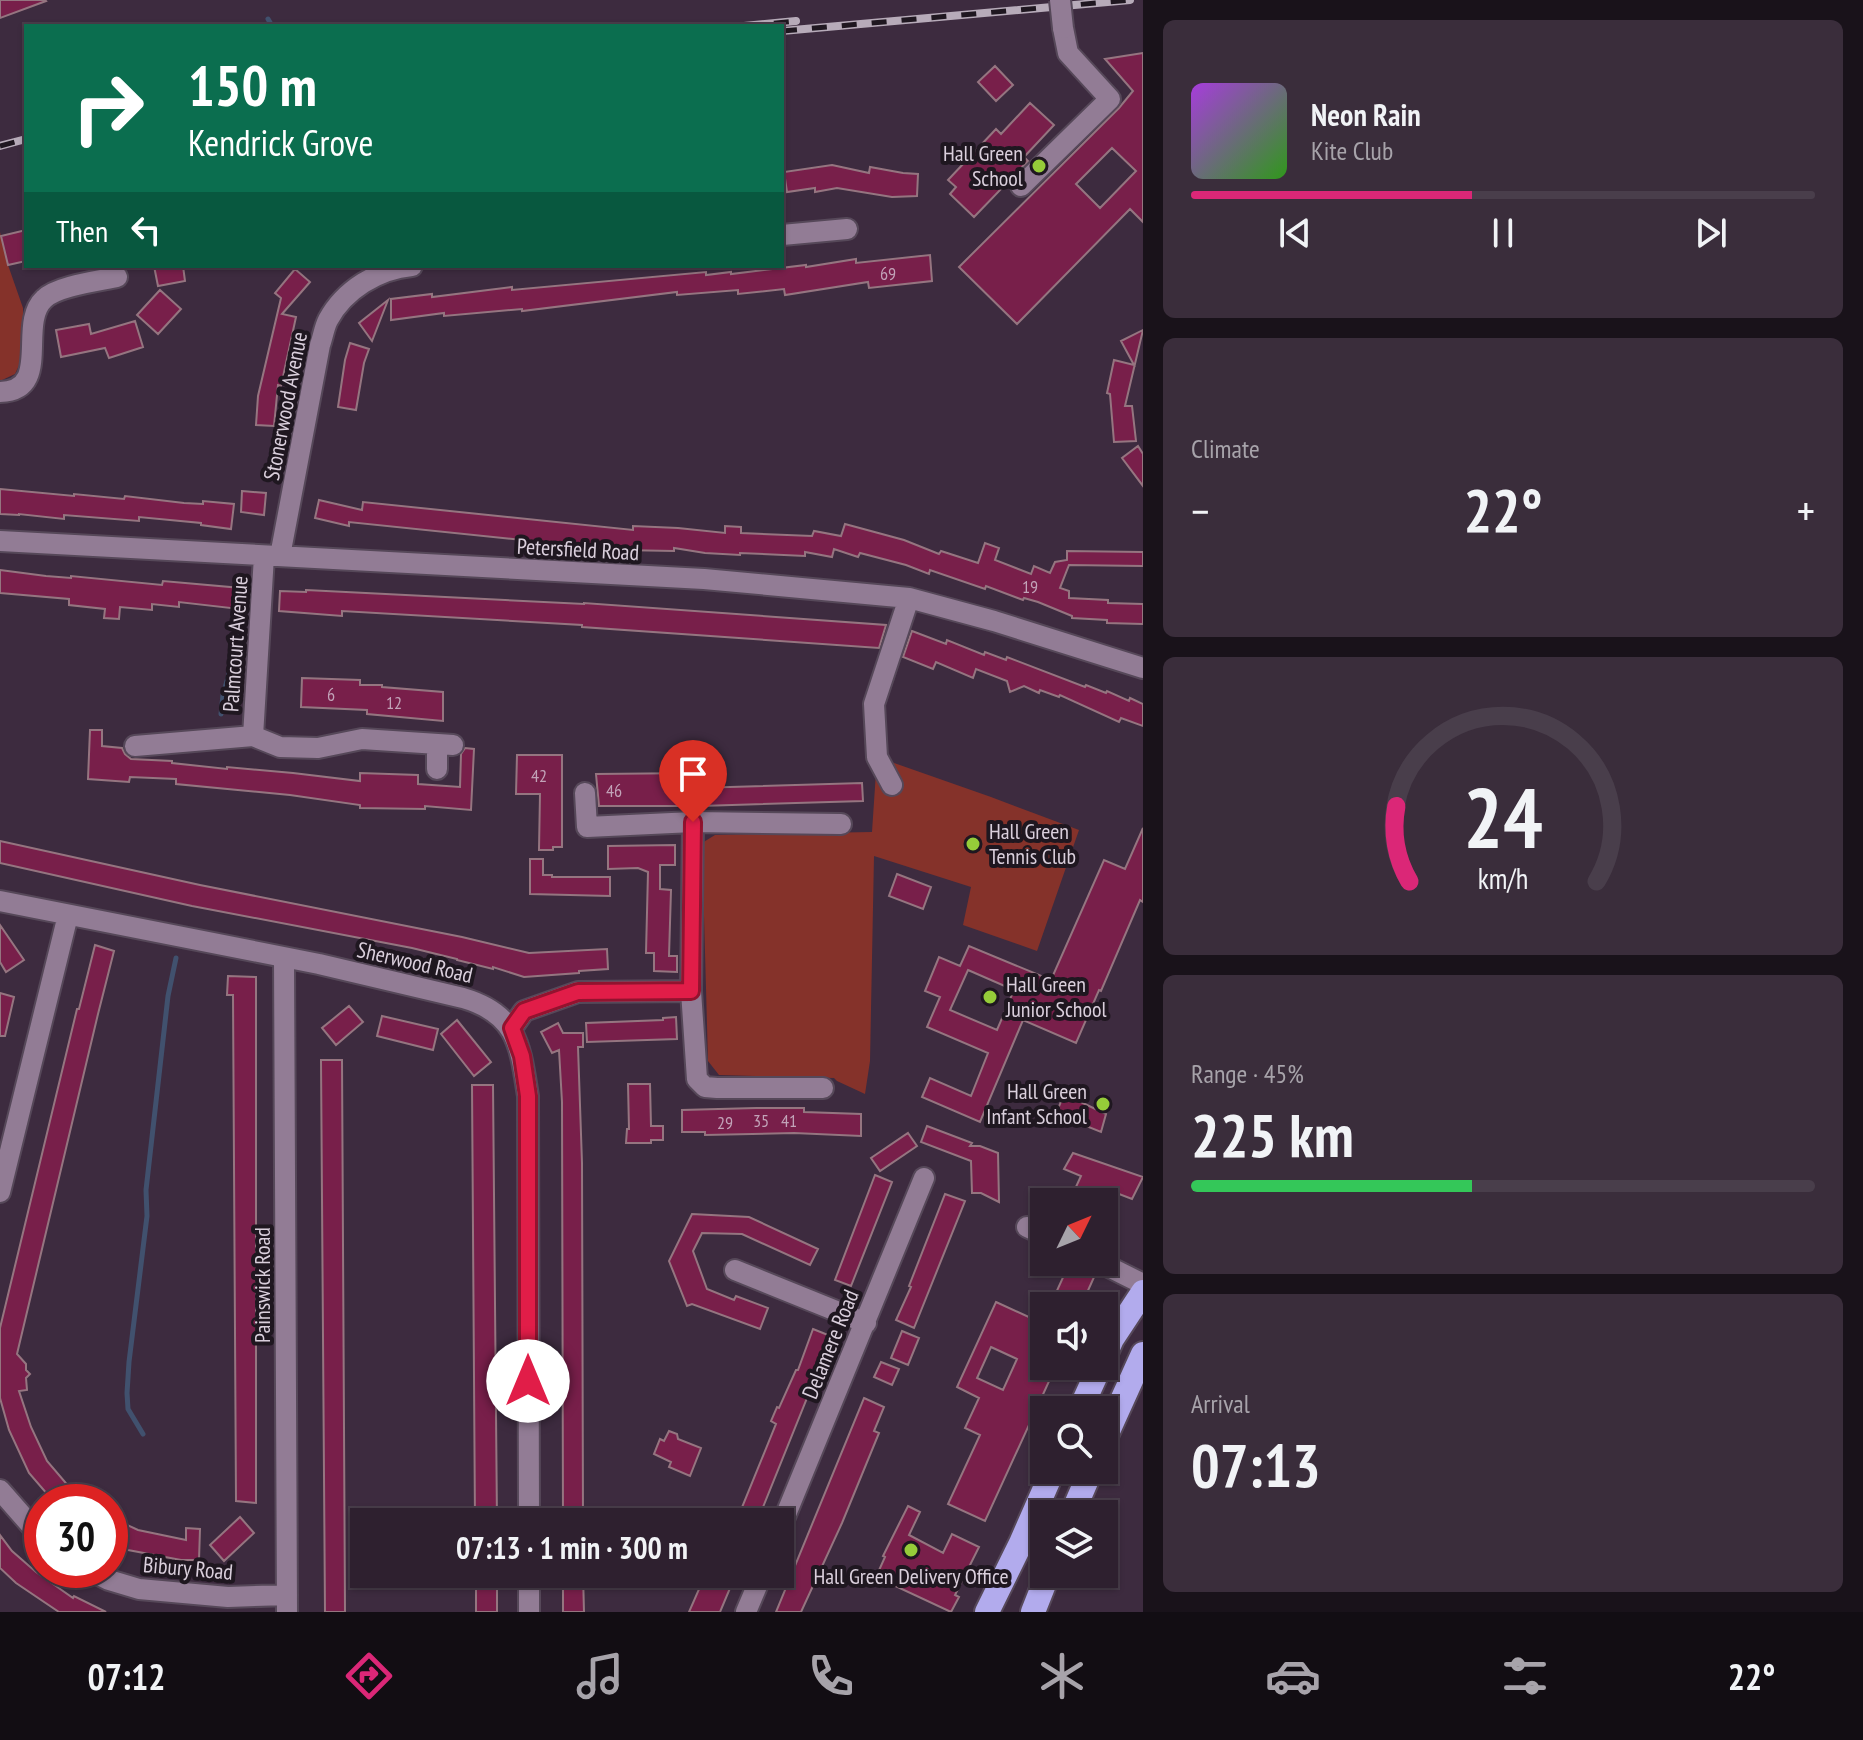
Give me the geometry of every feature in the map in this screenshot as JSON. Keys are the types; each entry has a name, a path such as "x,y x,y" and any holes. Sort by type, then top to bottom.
{"highway":[{"path":"1118,1330 1142,1293"},
{"path":"1118,1409 1143,1354"},
{"path":"987,1612 1047,1484"},
{"path":"1033,1612 1042,1588"}],"street":[{"path":"1021,186 1110,99 1068,53 1060,0"},
{"path":"784,235 847,229"},
{"name":"Stonerwood Avenue","path":"272,556 326,323 337,305 361,285 376,275 398,268"},
{"path":"0,392 17,388 29,373 32,327 43,300 60,291 118,280"},
{"name":"Petersfield Road","path":"0,541 704,579 909,598 1143,668"},
{"name":"Palmcourt Avenue","path":"253,736 272,556"},
{"path":"892,785 877,757 874,704 909,598"},
{"name":"Palmcourt Avenue","path":"135,746 253,736 280,747 318,748 362,739 445,745 437,769"},
{"path":"585,793 587,836 693,822 841,824"},
{"path":"693,822 691,1083 717,1088 823,1088"},
{"name":"Sherwood Road","path":"0,901 284,958 478,1002 512,1028"},
{"path":"0,1192 68,915"},
{"name":"Painswick Road","path":"284,958 287,1604"},
{"path":"529,1508 528,1096 522,1056 512,1028 524,1011 578,992 691,991"},
{"name":"Delamere Road","path":"789,1508 924,1178"},
{"path":"735,1270 866,1323"},
{"path":"1118,1276 1142,1293"},
{"path":"0,1490 24,1517"},
{"name":"Bibury Road","path":"128,1586 287,1604"},
{"path":"529,1588 529,1612"},
{"path":"746,1612 756,1588"}],"shaded area":[{"path":"0,232 23,308 23,357 15,374 0,381"},
{"path":"877,757 1079,830 1037,951 963,925 971,887 874,856 870,1061 865,1094 834,1078 719,1075 708,1061 702,843 715,835 872,832"}],"building":[{"path":"0,0 45,0 46,1 0,18"},
{"path":"1143,53 1143,222 1130,209 1017,324 959,267 1133,91 1105,59","holes":["1112,148 1136,171 1100,208 1076,184"]},
{"path":"995,66 1013,85 996,101 978,82"},
{"path":"1030,103 1054,125 1024,157 1028,161 974,217 950,194 956,187 948,180 996,129 1001,134"},
{"path":"832,165 869,173 870,167 918,174 917,196 892,197 837,188 787,192 784,172"},
{"path":"24,230 24,261 8,265 1,236"},
{"path":"930,255 932,281 869,288 868,282 785,295 784,289 738,294 738,290 677,295 677,292 522,311 444,316 444,313 391,320 391,299 706,272 706,275 731,274 856,259 856,263"},
{"path":"154,268 183,268 185,281 158,286"},
{"path":"295,269 310,282 282,314 296,317 281,386 278,385 274,426 256,425 258,396 281,298 275,293"},
{"path":"160,290 181,309 158,334 137,315"},
{"path":"388,300 372,341 359,323"},
{"path":"135,321 143,347 109,358 105,348 61,357 56,330 89,324 91,334"},
{"path":"1143,330 1125,406 1132,406 1136,441 1114,442 1110,394 1107,393 1114,360 1134,365 1121,341"},
{"path":"350,343 369,349 356,410 338,407"},
{"path":"1138,446 1143,454 1143,486 1122,458"},
{"path":"0,489 234,504 231,529 139,517 139,521 64,515 64,519 0,514"},
{"path":"242,491 266,493 264,515 241,512"},
{"path":"319,500 362,510 363,502 633,530 633,526 725,533 725,526 741,527 741,533 812,536 814,531 841,536 845,524 978,563 985,543 999,548 995,560 1031,574 1034,566 1050,573 1055,562 1067,560 1067,551 1143,552 1143,566 1069,565 1060,588 1069,591 1069,598 1143,604 1143,624 1072,618 1038,602 1023,600 986,586 985,589 930,570 929,574 906,565 860,553 858,557 834,549 832,557 805,552 805,556 705,553 674,548 674,551 620,550 349,522 349,526 315,518"},
{"path":"0,570 162,585 163,581 241,588 239,609 179,602 179,607 152,604 152,610 120,607 119,619 104,618 105,609 69,605 69,599 0,593"},
{"path":"280,591 584,603 886,625 879,648 582,625 342,611 342,616 279,611"},
{"path":"912,631 946,644 947,640 984,655 985,652 1006,660 1007,657 1129,701 1130,698 1143,704 1143,726 1121,718 1119,722 1060,695 1040,690 1039,693 1024,686 1010,692 1007,681 976,669 973,678 936,662 933,669 903,657"},
{"path":"302,678 360,680 360,685 443,692 443,721 367,714 367,710 301,707"},
{"path":"90,730 102,730 102,746 122,748 131,759 360,781 360,773 418,775 418,784 460,787 461,754 465,748 474,749 471,810 425,806 425,809 360,808 360,805 290,795 176,784 176,779 130,777 129,782 88,779"},
{"path":"517,755 562,755 562,847 539,850 540,794 516,794"},
{"path":"696,773 696,788 862,783 863,801 599,806 596,774"},
{"path":"1143,828 1143,902 1140,900 1076,1043 1023,1020 980,1122 922,1097 930,1078 971,1096 988,1053 927,1027 940,997 925,991 939,957 960,966 969,946 1051,980 1104,860 1125,869","holes":["968,970 1014,990 997,1030 950,1010"]},
{"path":"0,841 529,953 607,949 608,969 524,977 412,948 192,906 0,863"},
{"path":"675,845 675,865 660,865 660,889 671,890 669,956 677,956 677,972 654,971 654,953 646,953 648,872 638,868 608,869 608,846"},
{"path":"530,859 543,859 543,875 610,877 610,896 530,894"},
{"path":"897,874 931,887 923,909 889,896"},
{"path":"0,925 24,960 6,972 0,962"},
{"path":"95,945 114,951 17,1354 30,1374 26,1378 27,1390 19,1391 31,1427 47,1461 67,1484 38,1484 29,1473 9,1430 0,1398 0,1328"},
{"path":"228,976 256,977 256,1503 236,1501 233,995 227,995"},
{"path":"0,993 14,997 5,1036 0,1036"},
{"path":"349,1006 363,1022 336,1045 322,1028"},
{"path":"382,1016 438,1029 433,1050 377,1036"},
{"path":"676,1017 677,1039 587,1042 586,1023"},
{"path":"457,1020 491,1062 474,1076 441,1034"},
{"path":"558,1023 563,1033 583,1033 583,1047 578,1047 582,1163 583,1508 563,1508 562,1102 559,1050 552,1053 541,1032"},
{"path":"321,1060 342,1060 345,1612 325,1612"},
{"path":"628,1084 650,1084 651,1126 663,1126 663,1140 626,1143 629,1129"},
{"path":"472,1085 493,1085 497,1508 475,1508"},
{"path":"1064,1094 1106,1114 1101,1132 1056,1114"},
{"path":"804,1108 804,1112 861,1114 861,1136 794,1133 705,1135 705,1132 682,1132 682,1110"},
{"path":"927,1126 972,1143 970,1146 980,1146 998,1153 999,1202 981,1193 972,1193 971,1161 921,1142"},
{"path":"908,1133 917,1146 880,1171 871,1158"},
{"path":"1073,1153 1143,1177 1132,1199 1118,1194 1118,1188 1075,1188 1081,1176 1064,1169"},
{"path":"875,1175 892,1182 851,1286 835,1280"},
{"path":"945,1194 965,1201 914,1328 896,1320"},
{"path":"692,1214 749,1217 818,1249 810,1265 742,1234 702,1233 693,1251 707,1289 734,1300 736,1296 768,1308 760,1329 692,1304 687,1306 669,1261"},
{"path":"1064,1276 1095,1276 1087,1292 1056,1292"},
{"path":"996,1302 1030,1318 1030,1380 1050,1380 1042,1396 1030,1396 1030,1423 985,1521 948,1504 980,1435 965,1428 979,1398 957,1387","holes":["991,1347 1017,1359 1003,1390 977,1378"]},
{"path":"813,1329 833,1337 763,1508 742,1508 776,1424 771,1421 798,1370"},
{"path":"902,1331 919,1338 908,1365 891,1358"},
{"path":"881,1362 899,1369 892,1385 874,1377"},
{"path":"864,1398 884,1407 874,1431 879,1433 801,1612 776,1612 786,1588 794,1588 794,1568"},
{"path":"669,1431 677,1434 678,1439 701,1448 690,1476 669,1467 671,1462 654,1454 660,1439 664,1441"},
{"name":"Hall Green Delivery Office","path":"908,1506 920,1512 909,1535 943,1553 952,1534 979,1547 955,1595 959,1597 951,1612 876,1577"},
{"path":"240,1517 254,1533 224,1561 210,1545"},
{"path":"128,1525 186,1540 186,1528 200,1529 199,1560 181,1560 128,1550"},
{"path":"0,1535 24,1562 24,1588 59,1588 73,1598 106,1612 59,1612 16,1583 0,1568"},
{"path":"476,1588 497,1588 497,1612 476,1612"},
{"path":"563,1588 583,1588 584,1612 563,1612"},
{"path":"700,1588 730,1588 720,1612 689,1612"}],"waterway":[{"path":"268,19 271,24"},
{"path":"221,714 223,695 237,646 236,631"},
{"path":"143,1434 128,1409 129,1362 147,1216 146,1190 168,996 176,958"}],"railway":[{"path":"784,31 1130,0"},
{"path":"765,24 796,21"},
{"path":"0,146 24,140"}],"place":[{"name":"Hall Green School","path":"1039,166"},
{"name":"Hall Green Tennis Club","path":"973,844"},
{"name":"Hall Green Junior School","path":"990,997"},
{"name":"Hall Green Infant School","path":"1103,1104"},
{"name":"Hall Green Delivery Office","path":"911,1550"}],"route":[{"path":"528,1381 528,1096 522,1056 512,1028 524,1011 578,992 691,991 693,822"}]}
